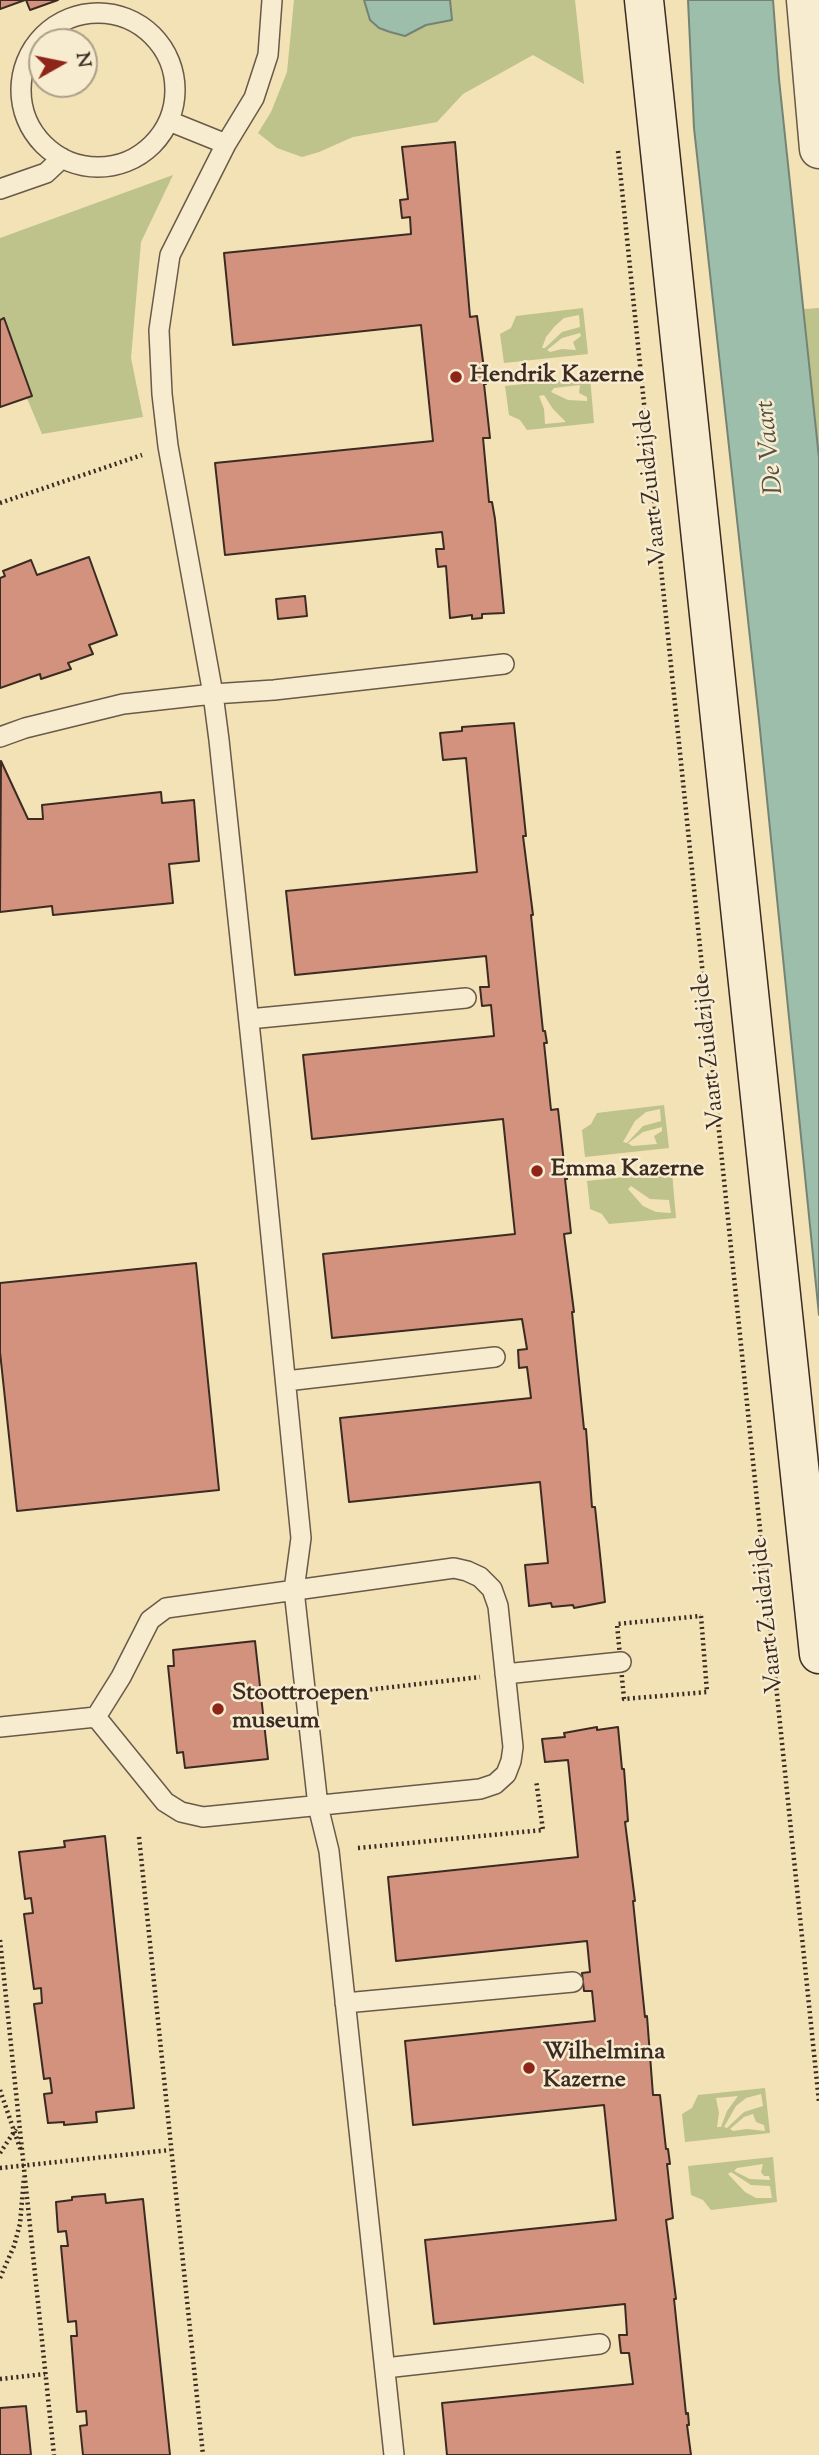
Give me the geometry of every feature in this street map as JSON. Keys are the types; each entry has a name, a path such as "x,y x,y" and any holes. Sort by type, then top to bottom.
{"main road":[{"name":"Vaart Zuidzijde","path":"644,0 819,1654"},
{"path":"806,0 819,149"}],"lane":[{"path":"272,0 268,55 254,99 226,144 170,255 159,330 162,394 213,694 249,1018 301,1538 294,1590 318,1805 330,1851 394,2455"},
{"path":"97,12 122,16 144,28 162,47 173,71 175,96 169,121 154,142 135,158 111,166 86,166 62,158 42,143 27,122 21,98 23,73 32,49 49,29 72,17 97,12"},
{"path":"169,121 226,144"},
{"path":"0,189 46,173 62,158"},
{"path":"0,737 25,728 122,704 504,664"},
{"path":"249,1018 466,998"},
{"path":"286,1381 495,1357"},
{"path":"454,1568 480,1577 492,1589 498,1606 513,1747 506,1774 495,1784 480,1789 203,1817 181,1812 165,1802 96,1717 121,1677 150,1620 166,1608 454,1568"},
{"path":"505,1674 621,1662"},
{"path":"0,1727 96,1717"},
{"path":"345,2003 573,1982"},
{"path":"385,2368 600,2344"}],"path":[{"name":"Vaart Zuidzijde","path":"617,139 819,2102"},
{"path":"0,503 169,446"},
{"path":"701,1616 707,1692 624,1699 621,1662 617,1624 701,1616"},
{"path":"307,1697 505,1674"},
{"path":"330,1851 543,1830 536,1776 511,1761"},
{"path":"139,1837 203,2455"},
{"path":"0,1940 54,2455"},
{"path":"0,2090 25,2166 20,2224 0,2278"},
{"path":"0,2153 15,2130 20,2115"},
{"path":"0,2168 170,2150"},
{"path":"0,2379 45,2374"}],"green space":[{"path":"294,0 364,0 370,20 379,28 404,36 426,25 452,20 450,0 575,0 584,84 533,55 463,94 437,122 353,137 302,157 277,148 258,133 271,112 287,72"},
{"path":"173,175 141,242 131,358 143,417 42,434 0,334 0,238"},
{"path":"583,308 588,354 504,363 500,334 511,328 516,316","holes":["579,315 580,327 562,332 542,348 546,337 564,318","580,333 581,336 573,342 576,350 547,350 562,338"]},
{"path":"819,308 819,458 804,309"},
{"path":"590,377 594,423 527,430 520,420 509,415 505,386","holes":["580,385 579,393 587,397 587,401 568,400 551,392 554,388","544,395 553,409 566,422 545,424 544,409 539,396"]},
{"path":"664,1105 669,1148 585,1157 582,1130 591,1124 597,1113","holes":["660,1109 661,1121 643,1126 627,1143 623,1142 635,1121 646,1112","662,1127 662,1131 654,1136 657,1144 632,1146 628,1143 643,1132"]},
{"path":"672,1172 676,1218 609,1224 602,1214 590,1209 587,1181","holes":["631,1186 650,1199 669,1200 671,1213 656,1212 643,1206 628,1189"]},
{"path":"765,2088 770,2133 685,2142 682,2114 692,2108 698,2095","holes":["761,2094 763,2106 744,2112 727,2128 724,2127 736,2106 746,2098","738,2096 727,2111 721,2127 717,2127 719,2113 716,2098","753,2114 756,2122 764,2125 765,2131 730,2129 744,2117"]},
{"path":"773,2157 777,2202 711,2210 703,2200 691,2195 688,2166","holes":["763,2164 761,2172 764,2176 769,2176 770,2180 750,2179 734,2171 737,2168","731,2172 751,2185 770,2186 772,2198 756,2198 745,2192 728,2174"]}],"water":[{"path":"364,0 450,0 452,20 426,25 405,36 379,28 370,20"},
{"name":"De Vaart","path":"688,0 773,0 819,458 819,1315 759,720 694,128"}],"building":[{"path":"0,0 25,0 0,9"},
{"path":"26,0 58,0 30,10"},
{"name":"Hendrik Kazerne","path":"455,142 470,317 477,316 486,384 490,438 483,438 489,502 492,502 495,519 504,613 482,614 482,618 472,619 472,615 450,618 446,566 438,567 436,549 444,549 442,532 225,555 215,463 433,441 421,325 233,345 224,253 411,234 410,217 402,218 400,200 408,199 402,147"},
{"path":"4,318 32,396 0,407 0,320"},
{"path":"89,557 117,635 89,645 93,654 68,663 71,669 41,679 40,674 0,688 0,578 5,576 3,571 31,560 37,575"},
{"path":"305,596 307,616 278,619 276,599"},
{"name":"Emma Kazerne","path":"514,723 531,915 543,1031 547,1043 544,1043 551,1110 558,1109 566,1163 565,1179 571,1233 564,1234 592,1507 595,1507 605,1602 574,1608 573,1605 552,1607 551,1603 529,1606 525,1565 548,1563 540,1482 349,1502 340,1418 531,1398 527,1367 519,1368 518,1350 527,1349 522,1319 332,1338 323,1254 515,1234 503,1119 312,1139 303,1055 494,1036 491,1005 482,1006 480,987 489,987 486,956 295,975 286,891 477,872 466,758 443,760 440,733 462,731 462,727"},
{"path":"1,761 28,819 43,819 42,805 161,792 162,803 194,800 199,861 169,864 173,903 53,915 52,906 0,912"},
{"path":"196,1263 219,1490 17,1511 0,1352 0,1283"},
{"name":"Stoottroepen museum","path":"255,1641 268,1759 185,1768 183,1752 177,1753 168,1666 174,1666 173,1650"},
{"name":"Wilhelmina Kazerne","path":"597,1727 597,1730 618,1727 624,1769 628,1821 625,1822 653,2095 660,2095 670,2164 667,2164 673,2218 666,2220 691,2455 447,2455 442,2403 633,2384 629,2353 621,2353 619,2335 627,2335 625,2304 434,2324 425,2240 616,2220 604,2105 413,2125 405,2041 595,2021 592,1991 584,1991 582,1973 590,1972 587,1941 396,1961 388,1877 578,1857 568,1760 545,1762 542,1739 565,1737 564,1733"},
{"path":"105,1836 134,2108 96,2112 97,2122 64,2125 64,2122 48,2123 44,2094 52,2093 50,2078 44,2079 34,2004 42,2003 41,1988 34,1989 24,1914 33,1913 31,1898 25,1899 19,1852 65,1847 64,1841"},
{"path":"105,2194 106,2203 143,2199 170,2455 83,2455 80,2426 87,2425 86,2411 77,2412 71,2336 77,2336 76,2321 68,2322 61,2246 68,2246 66,2231 58,2232 56,2202 72,2200 72,2197"},
{"path":"26,2406 31,2455 0,2455 0,2408"}],"place":[{"name":"Hendrik Kazerne","path":"456,377"},
{"name":"Emma Kazerne","path":"537,1171"},
{"name":"Stoottroepen museum","path":"218,1709"},
{"name":"Wilhelmina Kazerne","path":"529,2068"}]}
